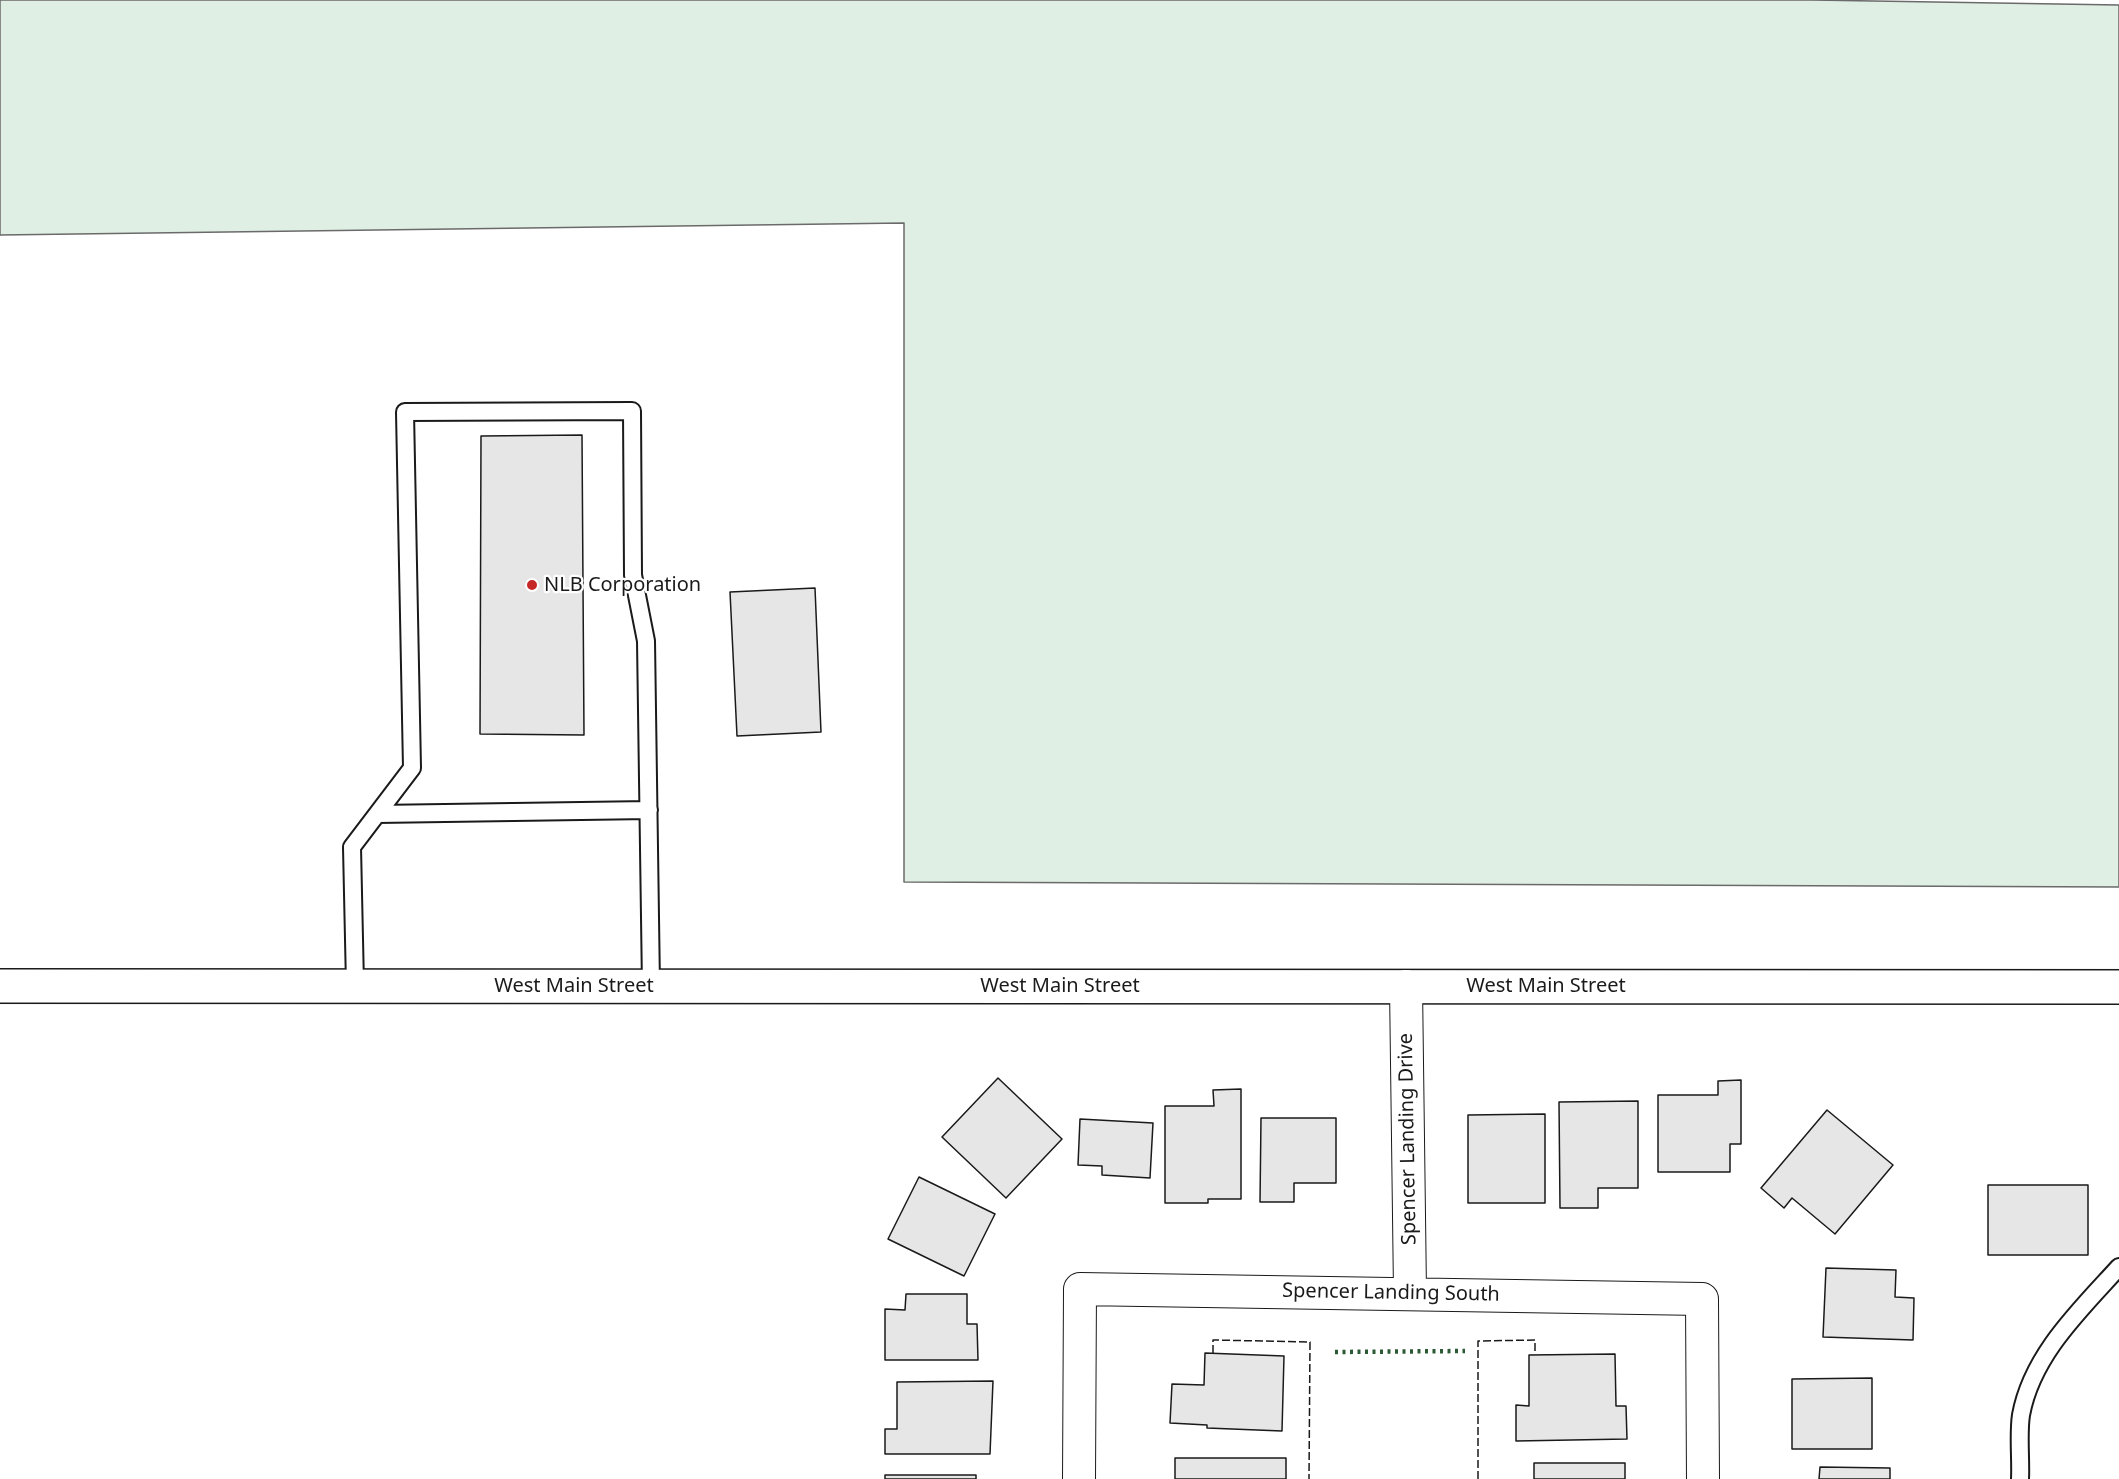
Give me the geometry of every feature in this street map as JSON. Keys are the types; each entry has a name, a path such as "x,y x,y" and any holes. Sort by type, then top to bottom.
{"main road":[{"name":"West Main Street","path":"0,986 2119,987"}],"street":[{"name":"Spencer Landing Drive","path":"1406,986 1410,1293"},
{"name":"Spencer Landing South","path":"1079,1479 1080,1288 1702,1299 1703,1479"}],"lane":[{"path":"355,986 352,847 412,768 405,412 632,411 633,575 646,640 651,986"},
{"path":"377,814 649,810"},
{"path":"2020,1479 2021,1416 2030,1381 2047,1352 2119,1267"}],"green space":[{"path":"0,0 1812,0 2119,5 2119,887 904,882 904,223 0,235"}],"building":[{"name":"NLB Corporation","path":"582,435 584,735 480,734 481,436"},
{"path":"815,588 821,732 737,736 730,592"},
{"path":"998,1078 1062,1139 1006,1198 942,1137"},
{"path":"1741,1080 1741,1144 1730,1144 1730,1172 1658,1172 1658,1095 1718,1095 1718,1081"},
{"path":"1241,1089 1241,1199 1208,1199 1208,1203 1165,1203 1165,1106 1214,1106 1213,1090"},
{"path":"1638,1101 1638,1188 1598,1188 1598,1208 1560,1208 1559,1102"},
{"path":"1827,1110 1893,1165 1835,1234 1792,1198 1784,1208 1761,1188"},
{"path":"1545,1114 1545,1203 1468,1203 1468,1115"},
{"path":"1261,1118 1336,1118 1336,1183 1294,1183 1294,1202 1260,1202"},
{"path":"1080,1119 1153,1123 1150,1178 1102,1175 1102,1166 1078,1165"},
{"path":"919,1177 995,1214 964,1276 888,1239"},
{"path":"1988,1185 2088,1185 2088,1255 1988,1255"},
{"path":"1826,1268 1896,1270 1895,1297 1914,1298 1913,1340 1823,1337"},
{"path":"906,1294 967,1294 967,1324 977,1324 978,1360 885,1360 885,1309 905,1310"},
{"path":"1205,1353 1284,1356 1282,1431 1207,1428 1207,1425 1170,1423 1172,1384 1204,1385"},
{"path":"1615,1354 1616,1406 1626,1406 1627,1439 1516,1441 1516,1405 1529,1406 1529,1355"},
{"path":"1872,1378 1872,1449 1792,1449 1792,1379"},
{"path":"993,1381 990,1454 885,1454 885,1429 897,1429 897,1382"},
{"path":"1175,1458 1286,1458 1286,1479 1175,1479"},
{"path":"1534,1463 1625,1463 1625,1479 1534,1479"},
{"path":"1820,1467 1890,1468 1890,1479 1819,1479"},
{"path":"885,1475 976,1475 976,1479 885,1479"}],"hedge":[{"path":"1335,1352 1465,1351"}],"fence":[{"path":"1213,1353 1213,1340 1310,1342 1309,1479"},
{"path":"1478,1479 1478,1341 1535,1340 1535,1354"}],"place":[{"name":"NLB Corporation","path":"532,585"}]}
